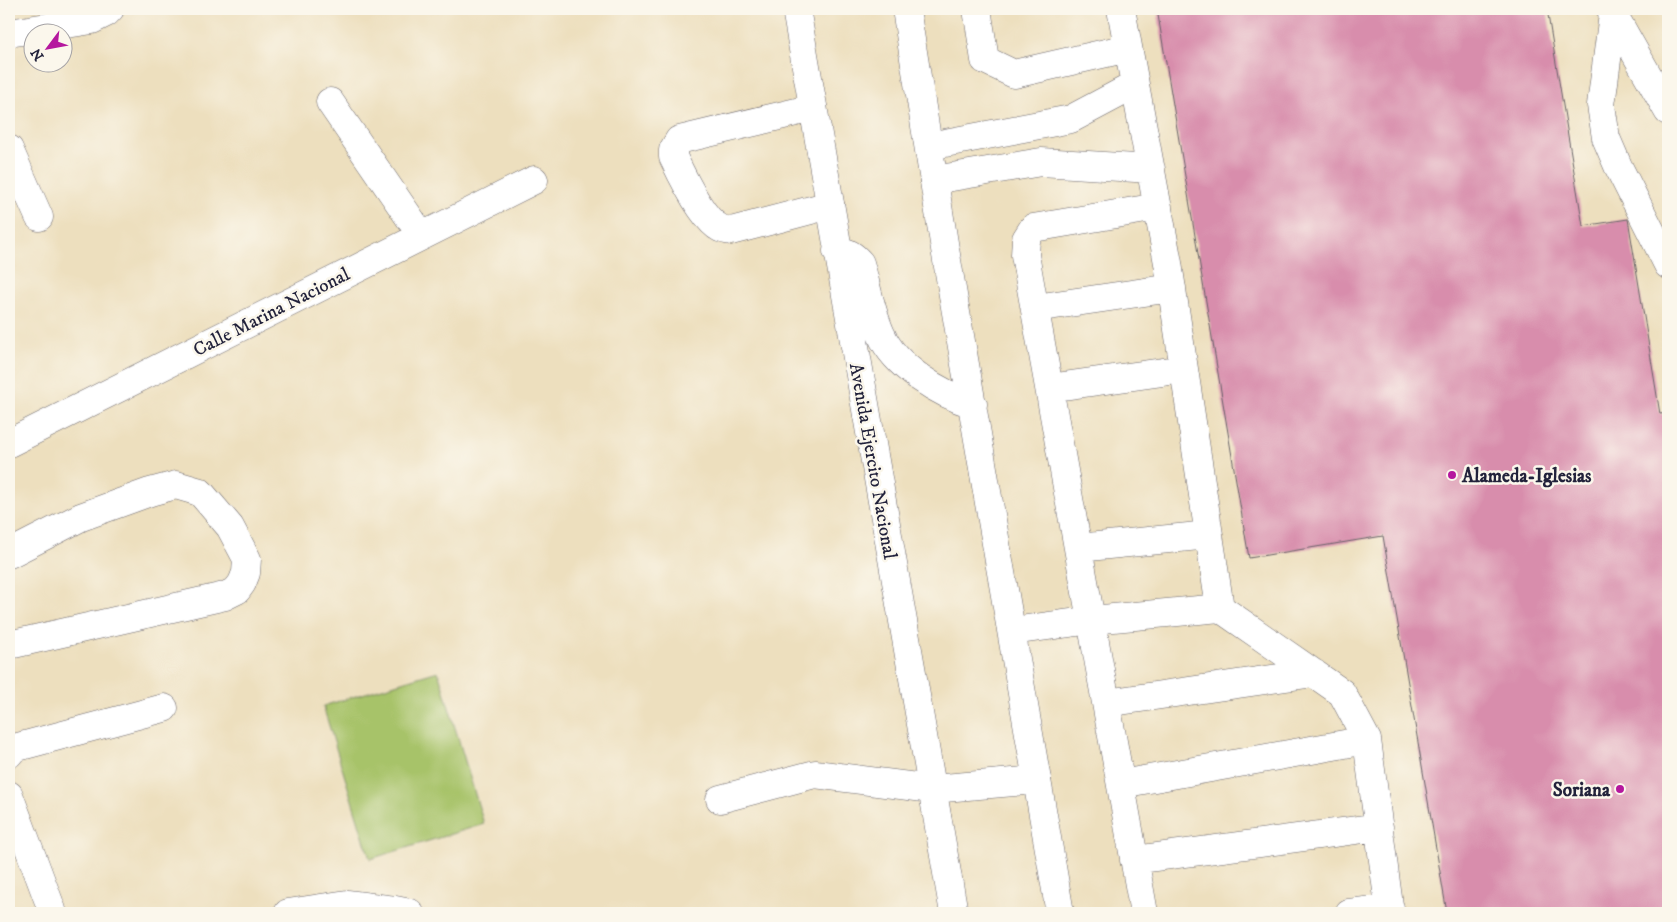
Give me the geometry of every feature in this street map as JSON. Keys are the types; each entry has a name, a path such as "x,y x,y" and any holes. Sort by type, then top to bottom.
{"main road":[{"path":"9,33 35,18 92,20 110,9"},
{"name":"Avenida Ejercito Nacional","path":"796,9 954,913"},
{"path":"906,9 1060,913"},
{"path":"977,9 985,60 1014,74 1128,48"},
{"path":"1121,9 1172,288 1220,608"},
{"path":"1612,11 1664,95"},
{"path":"1612,11 1601,105 1606,138 1618,166 1668,265"},
{"path":"929,146 1071,119 1135,85"},
{"path":"330,102 422,236"},
{"path":"813,108 679,140 673,157 708,219 720,228 731,231 830,206"},
{"path":"9,149 39,217"},
{"path":"934,180 1041,162 1151,169"},
{"name":"Calle Marina Nacional","path":"9,443 534,180"},
{"path":"1144,913 1025,255 1026,239 1033,228 1158,207"},
{"path":"838,251 854,255 860,264 881,335 899,360 922,380 953,398 973,404"},
{"path":"1035,308 1172,288"},
{"path":"1050,388 1184,369"},
{"path":"9,554 81,517 150,492 176,485 200,492 230,527 247,559 246,573 242,583 237,590 225,596 9,645"},
{"path":"1078,548 1209,535"},
{"path":"1012,632 1092,620 1220,608 1342,693 1367,740 1390,911 1349,913"},
{"path":"1106,703 1314,673"},
{"path":"9,754 14,748 164,708"},
{"path":"1120,784 1367,740"},
{"path":"720,799 815,774 932,789 1037,780"},
{"path":"9,794 52,910 50,913"},
{"path":"1134,860 1379,827"},
{"path":"288,913 347,904 410,913"}],"green space":[{"path":"438,671 484,824 370,859 323,706"}],"building":[{"name":"Alameda-Iglesias","path":"1157,9 1547,9 1583,226 1628,219 1660,414 1668,413 1668,913 1447,913 1383,536 1249,558"}],"place":[{"name":"Alameda-Iglesias","path":"1452,475"},
{"name":"Soriana","path":"1620,789"}]}
